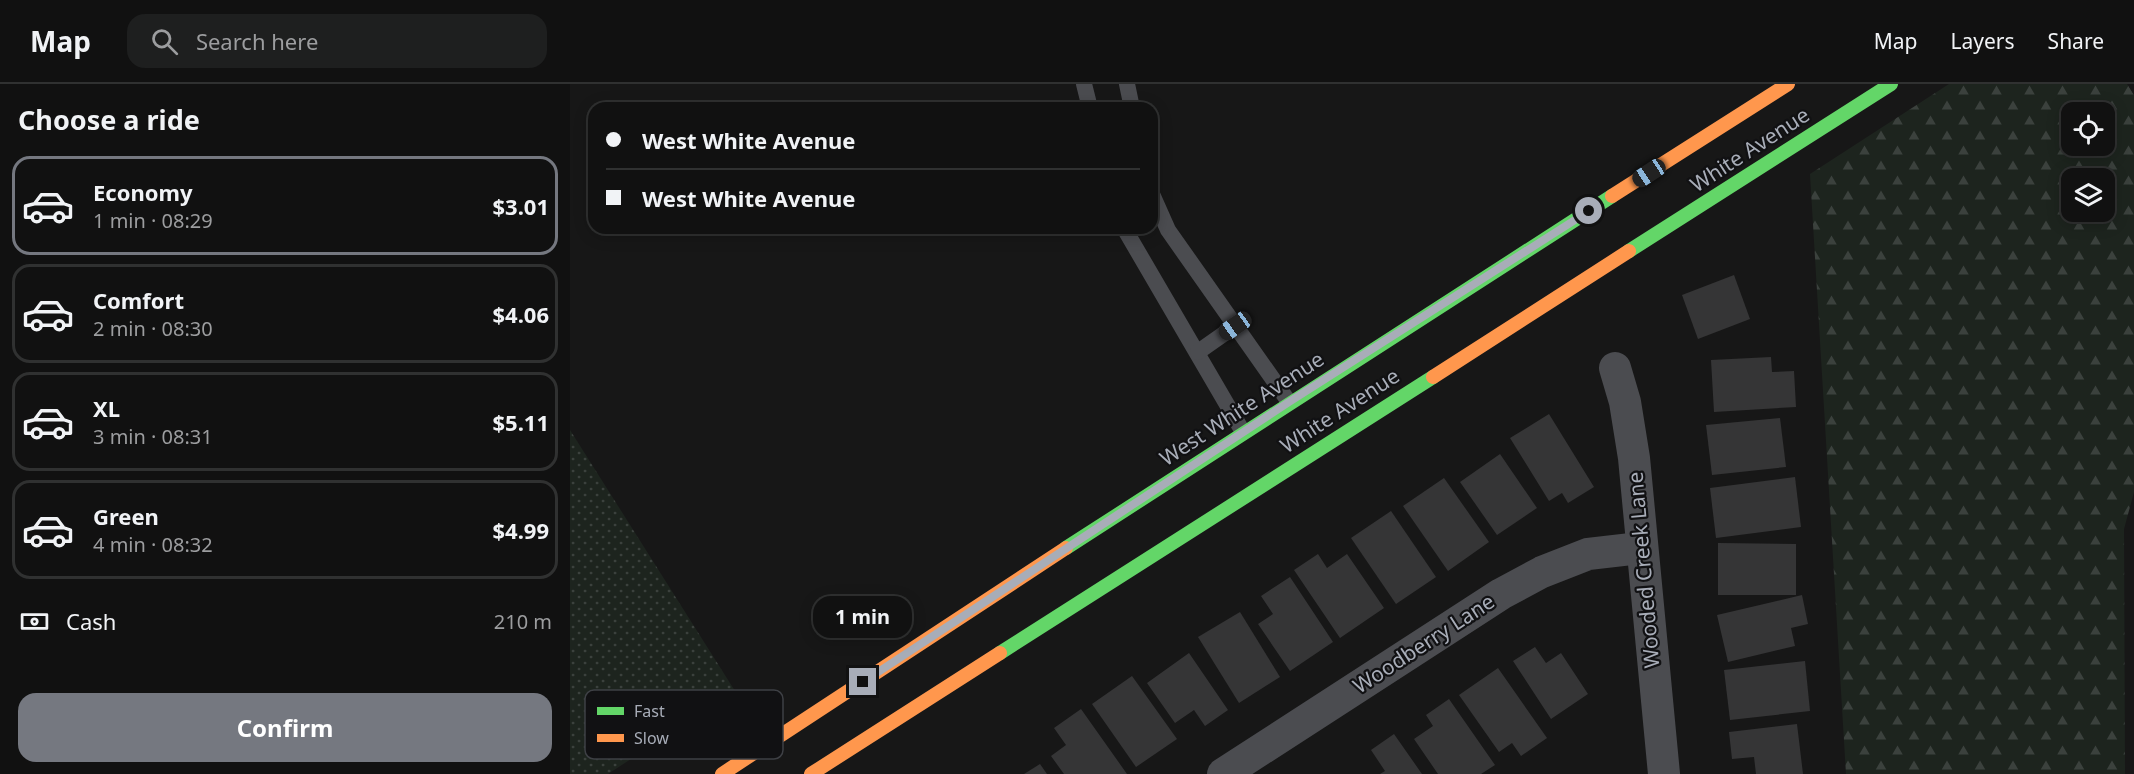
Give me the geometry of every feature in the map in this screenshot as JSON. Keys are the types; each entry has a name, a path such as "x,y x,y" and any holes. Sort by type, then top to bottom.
{"main road":[{"name":"West White Avenue","path":"783,734 1289,402 1788,84"},
{"name":"White Avenue","path":"811,774 1891,84"},
{"name":"West White Avenue","path":"722,774 745,759"}],"street":[{"name":"Wooded Creek Lane","path":"1615,368 1634,458 1640,548 1664,774"},
{"name":"Woodberry Lane","path":"1223,774 1501,594 1542,572 1588,554 1640,548"}],"lane":[{"path":"1084,84 1088,102"},
{"path":"1127,84 1131,102"},
{"path":"1158,208 1168,230 1289,402"},
{"path":"1128,234 1244,432"},
{"path":"1198,352 1235,326"}],"green space":[{"path":"1949,84 2127,84 2134,95 2134,492 2124,529 2125,774 1846,774 1810,174"},
{"path":"570,430 734,690 585,690 585,759 631,759 608,774 570,774"}],"building":[{"path":"1734,275 1750,319 1698,339 1682,295"},
{"path":"1771,357 1772,372 1794,371 1796,407 1714,412 1711,360"},
{"path":"1549,414 1594,487 1568,503 1562,493 1549,501 1510,438"},
{"path":"1780,418 1786,467 1712,475 1706,425"},
{"path":"1500,454 1537,508 1497,535 1460,482"},
{"path":"1795,477 1801,527 1716,538 1710,488"},
{"path":"1444,478 1489,542 1448,571 1403,506"},
{"path":"1391,511 1436,577 1396,604 1351,538"},
{"path":"1718,543 1796,544 1796,595 1718,595"},
{"path":"1318,554 1327,568 1347,554 1384,608 1340,638 1294,570"},
{"path":"1290,577 1333,642 1290,671 1258,624 1273,614 1261,596"},
{"path":"1802,595 1808,624 1791,628 1795,646 1728,662 1717,615"},
{"path":"1240,612 1280,677 1239,703 1198,637"},
{"path":"1535,647 1546,663 1561,653 1588,694 1551,719 1513,661"},
{"path":"1189,653 1228,710 1205,726 1194,710 1175,723 1147,683"},
{"path":"1805,661 1810,711 1730,720 1724,670"},
{"path":"1498,668 1547,738 1521,756 1512,743 1499,752 1459,695"},
{"path":"1132,676 1177,739 1136,767 1092,704"},
{"path":"1449,699 1495,765 1481,774 1438,774 1414,739 1433,726 1426,715"},
{"path":"1081,709 1127,774 1064,774 1051,756 1066,745 1054,728"},
{"path":"1797,724 1803,774 1756,774 1754,757 1732,759 1729,732"},
{"path":"1394,734 1422,774 1380,774 1385,771 1371,750"},
{"path":"1040,764 1047,774 1024,774"}],"traffic: fast":[{"path":"1629,251 1891,84"},
{"path":"1066,548 1612,196"},
{"path":"1000,653 1433,377"}],"traffic: slow":[{"path":"1612,196 1788,84"},
{"path":"1433,377 1629,251"},
{"path":"783,734 1066,548"},
{"path":"811,774 1000,653"},
{"path":"722,774 745,759"}],"route":[{"path":"863,682 1289,402 1589,211"}]}
